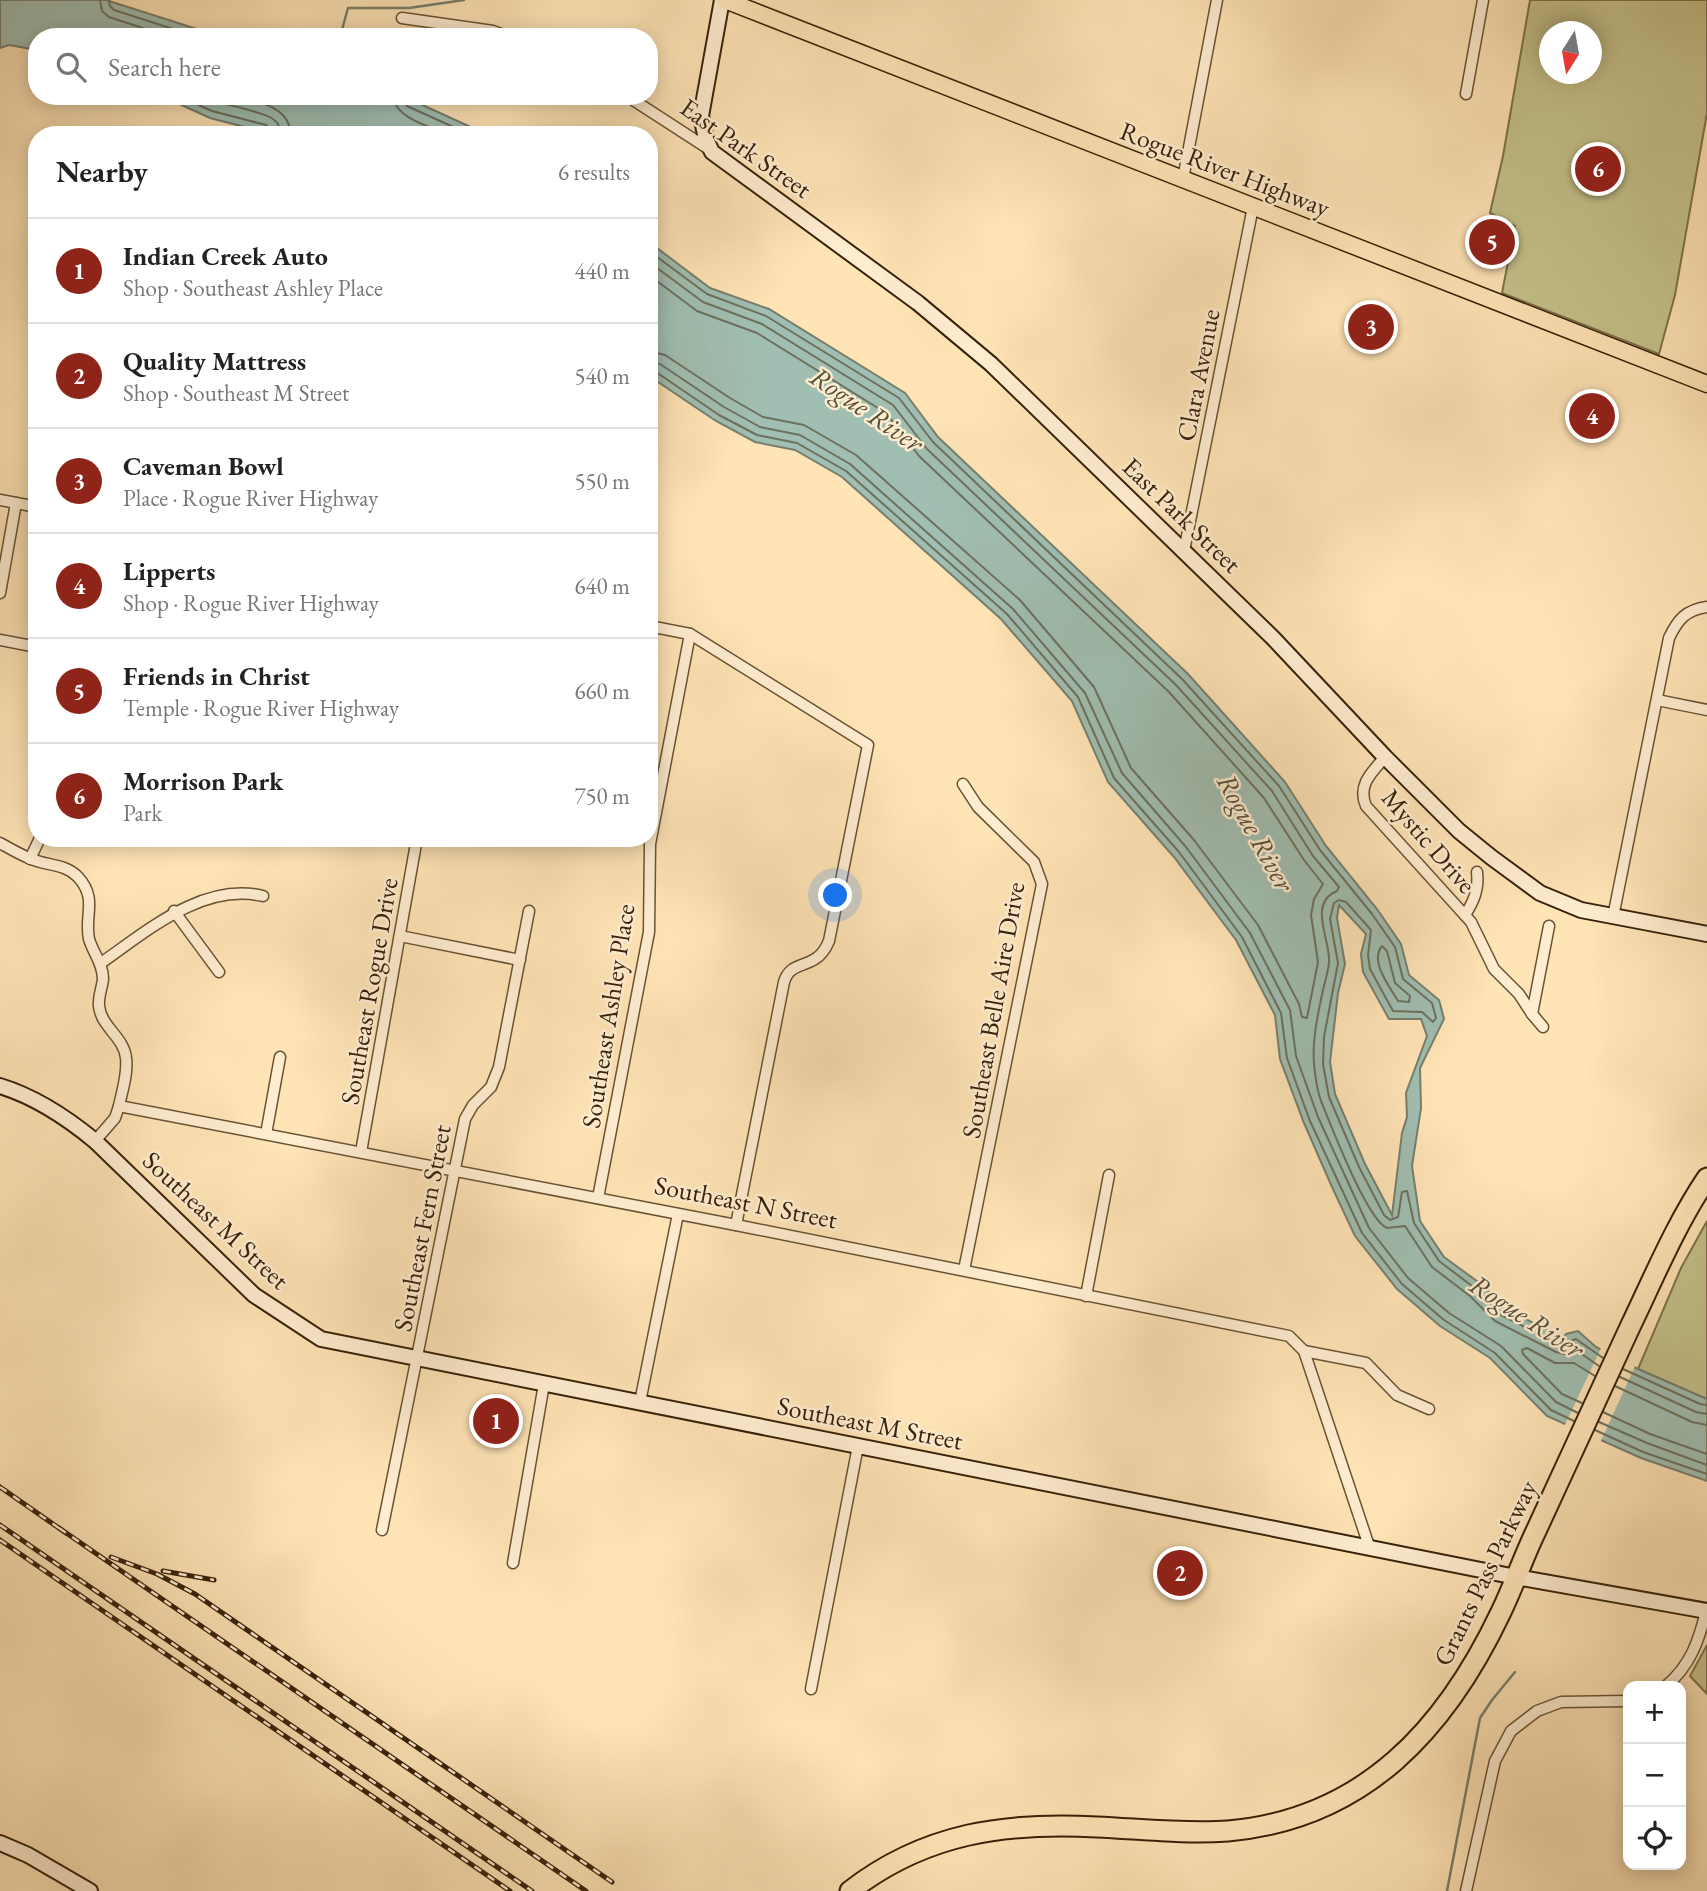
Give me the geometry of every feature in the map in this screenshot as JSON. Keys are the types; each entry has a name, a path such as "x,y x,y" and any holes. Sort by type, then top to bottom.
{"highway":[{"name":"Grants Pass Parkway","path":"850,1891 906,1857 946,1840 985,1831 1043,1825 1175,1832 1231,1830 1273,1823 1333,1801 1384,1770 1434,1721 1469,1671 1502,1611 1656,1272 1689,1205 1707,1178"}],"main road":[{"name":"Rogue River Highway","path":"723,0 1707,384"}],"street":[{"path":"712,152 701,116 723,0"},
{"path":"1183,179 1217,0"},
{"path":"1466,94 1483,0"},
{"path":"402,18 472,28"},
{"name":"East Park Street","path":"641,105 712,152 956,333 1055,425 1273,638 1384,757 1460,831 1521,880 1559,902 1581,910 1707,934"},
{"name":"Clara Avenue","path":"1184,551 1253,207"},
{"path":"0,500 28,505"},
{"path":"0,593 16,503"},
{"path":"1614,917 1669,638 1677,620 1691,610 1707,607"},
{"path":"658,628 690,634 868,745 829,941 817,958 792,968 786,974 736,1225"},
{"name":"Southeast Ashley Place","path":"658,802 690,634"},
{"path":"0,640 28,645"},
{"path":"1657,700 1707,710"},
{"name":"Mystic Drive","path":"1384,757 1362,791 1366,806 1468,919 1479,883 1478,872"},
{"name":"Southeast Belle Aire Drive","path":"963,784 978,807 1034,862 1042,884 964,1270"},
{"path":"0,843 30,859 66,868 86,887 90,904 90,941 101,963 103,979 99,1006 108,1026 120,1041 126,1059 126,1072 115,1118 95,1141 73,1122 46,1105 0,1086"},
{"path":"30,859 36,847"},
{"name":"Southeast Rogue Drive","path":"362,1152 415,847"},
{"name":"Southeast Ashley Place","path":"598,1198 649,932 650,847"},
{"path":"101,963 174,912 234,892 263,896"},
{"name":"Southeast Fern Street","path":"382,1530 465,1119 473,1105 491,1087 499,1067 529,911"},
{"path":"174,912 219,972"},
{"path":"1468,919 1494,969 1519,993 1543,1027"},
{"path":"1532,1014 1549,926"},
{"path":"400,936 520,960"},
{"path":"266,1134 280,1057"},
{"name":"Southeast N Street","path":"119,1106 736,1225 1289,1336 1304,1351"},
{"name":"Southeast M Street","path":"95,1141 254,1295 321,1339 1516,1577 1707,1611"},
{"path":"1086,1296 1110,1175"},
{"path":"640,1402 678,1214"},
{"path":"1369,1546 1304,1351 1366,1363 1397,1395 1429,1409"},
{"path":"513,1563 544,1384"},
{"path":"811,1689 858,1446"},
{"path":"1670,1681 1689,1660 1707,1611"},
{"path":"1466,1891 1495,1761 1511,1731 1537,1710 1561,1702 1623,1701"},
{"path":"0,1843 28,1855 90,1891"}],"shaded area":[{"path":"1530,0 1707,0 1707,113 1675,295 1659,354 1502,293 1515,226 1490,213 1503,156"},
{"path":"1707,1221 1707,1399 1638,1369 1681,1268"},
{"path":"1707,1645 1707,1694 1690,1676"}],"water":[{"path":"0,0 106,0 194,28 28,28 28,48 9,45 0,48"},
{"path":"182,105 423,105 468,126 241,126 210,118"},
{"name":"Rogue River","path":"658,249 710,288 769,309 905,393 938,437 1188,674 1285,782 1326,846 1377,909 1401,944 1409,975 1439,1000 1444,1019 1420,1068 1421,1108 1412,1166 1420,1221 1444,1257 1481,1284 1506,1309 1563,1338 1566,1334 1578,1331 1596,1347 1638,1369 1707,1399 1707,1481 1641,1458 1547,1416 1490,1358 1440,1326 1397,1289 1355,1236 1332,1187 1280,1059 1275,1015 1236,940 1174,857 1108,782 1072,701 1001,619 842,477 795,450 755,442 716,421 658,382","holes":["1339,905 1366,934 1361,954 1363,972 1389,1019 1421,1019 1427,1036 1406,1093 1407,1117 1402,1133 1392,1215 1365,1164 1335,1094 1330,1062 1338,993 1345,964 1337,918"]}],"pier":[{"path":"1602,1346 1636,1364 1600,1443 1564,1427"}],"waterway":[{"path":"342,28 348,8 409,8 464,0"},
{"path":"1447,1891 1480,1718 1515,1672"}],"railway":[{"path":"0,1487 66,1533"},
{"path":"0,1525 532,1891"},
{"path":"59,1528 586,1891"},
{"path":"0,1540 510,1891"},
{"path":"111,1557 157,1574 195,1594 612,1882"},
{"path":"163,1571 214,1580"}],"place":[{"name":"Morrison Park","path":"1598,169"},
{"name":"Friends in Christ","path":"1492,242"},
{"name":"Caveman Bowl","path":"1371,327"},
{"name":"Lipperts","path":"1592,416"},
{"name":"Indian Creek Auto","path":"496,1421"},
{"name":"Quality Mattress","path":"1180,1573"}]}
